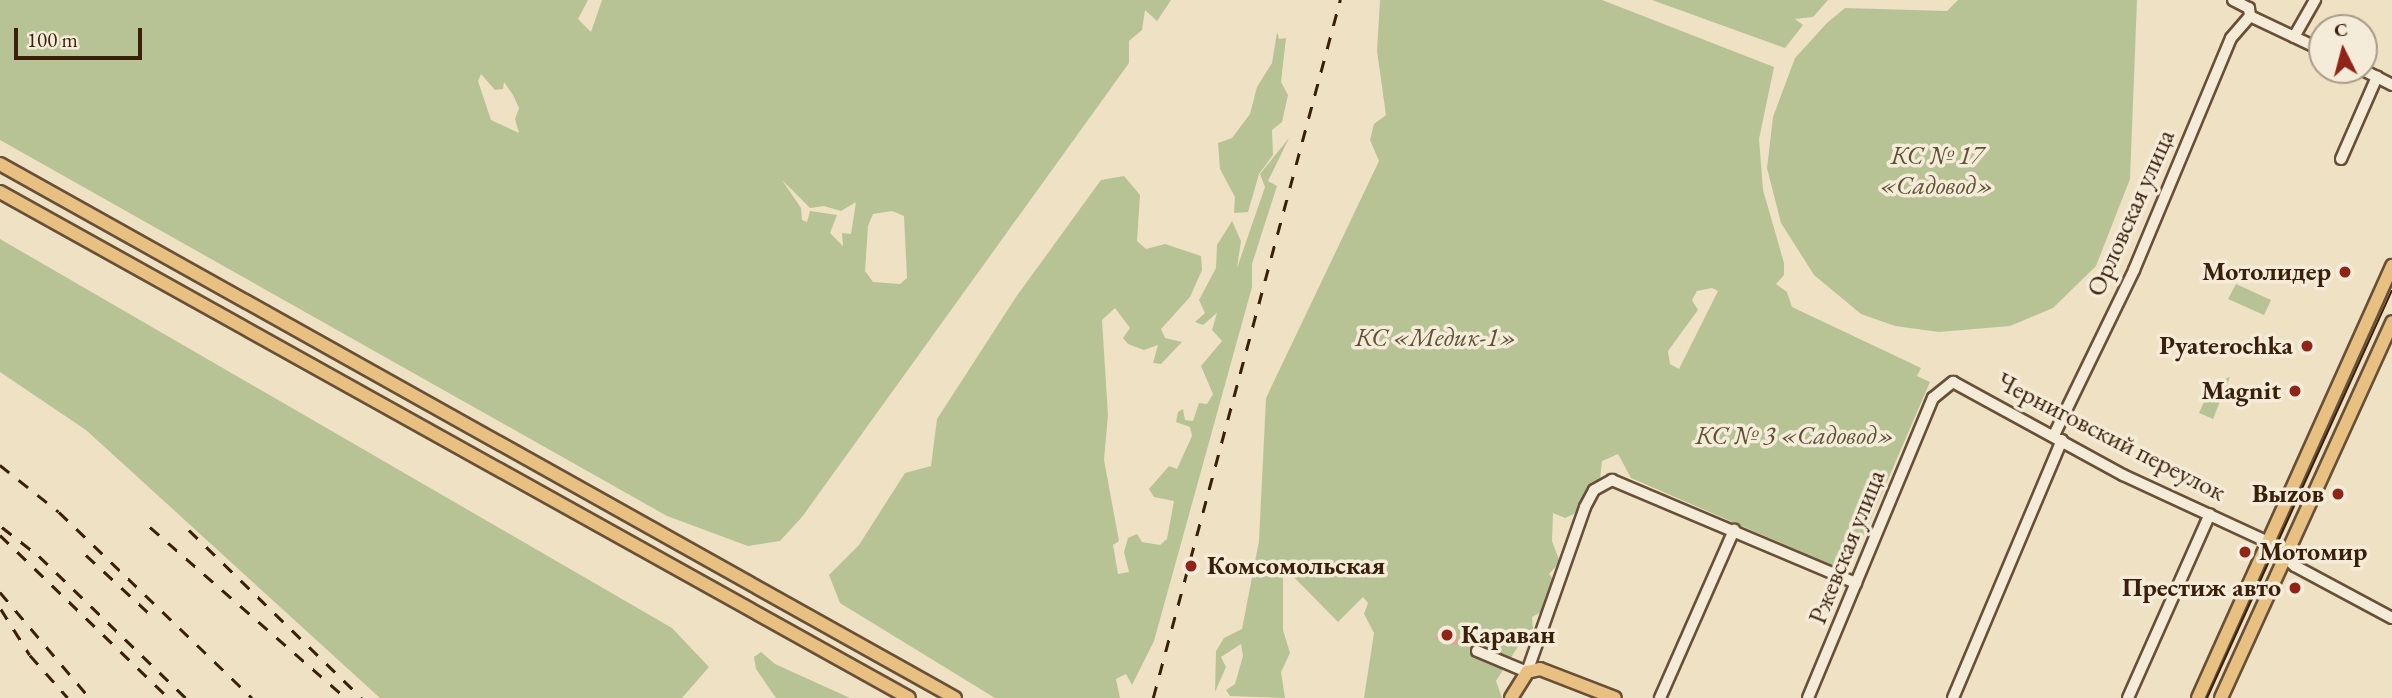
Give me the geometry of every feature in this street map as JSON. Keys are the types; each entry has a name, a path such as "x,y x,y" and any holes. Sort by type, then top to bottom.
{"main road":[{"path":"0,164 955,698"},
{"path":"0,192 909,698"},
{"path":"2198,698 2392,266"},
{"path":"2221,698 2392,322"},
{"path":"1511,698 1527,672 1551,671 1615,698"}],"street":[{"path":"2233,0 2249,8 2250,16 2308,44"},
{"path":"2294,37 2315,0"},
{"name":"Орловская улица","path":"1953,698 2059,436 2134,270 2231,38 2250,16"},
{"path":"2378,77 2392,85"},
{"path":"2341,159 2375,84"},
{"name":"Черниговский переулок","path":"1953,382 2268,541 2285,557 2392,618"},
{"name":"Ржевская улица","path":"1808,698 1933,398 1953,382"},
{"path":"1477,651 1527,672 1585,507 1602,483 1621,482 1856,583"},
{"path":"2128,698 2210,513"},
{"path":"1660,698 1734,530"}],"green space":[{"path":"0,0 588,0 578,19 591,32 602,0 1171,0 1157,21 1145,10 1142,30 1129,41 1129,63 802,517 780,541 748,546 667,516 0,140","holes":["481,74 495,90 503,89 504,82 513,95 519,108 515,119 519,133 491,120 478,81","782,180 810,208 824,206 841,211 856,202 851,234 842,233 843,246 830,233 837,215 810,211 807,222 802,220 801,208","892,211 904,216 907,278 900,284 873,282 865,271 868,226 873,214"]},
{"path":"1380,0 1602,0 1774,67 1759,139 1763,190 1784,263 1784,275 1776,284 1787,292 1792,307 1921,368 1917,376 1930,382 1848,572 1631,478 1618,454 1602,461 1600,479 1591,483 1574,514 1565,518 1553,513 1552,541 1560,562 1549,574 1554,580 1543,611 1532,617 1534,641 1519,645 1496,681 1502,698 1364,698 1374,633 1364,614 1368,603 1363,597 1338,622 1283,566 1283,630 1290,653 1281,672 1285,698 1230,696 1226,690 1235,684 1243,656 1241,644 1221,657 1226,667 1215,692 1216,651 1224,638 1242,629 1259,541 1266,398 1379,161 1370,140 1374,124 1386,115 1377,51","holes":["1712,288 1718,291 1679,369 1670,364 1668,351 1698,310 1692,300 1697,291"]},
{"path":"1652,0 1828,0 1813,17 1795,19 1803,25 1785,48"},
{"name":"КС № 17 «Садовод»","path":"1958,0 2137,0 2130,179 2096,266 2053,308 2010,326 1939,332 1895,326 1861,314 1814,275 1781,223 1767,168 1773,117 1795,58 1827,23 1845,8 1947,11"},
{"path":"1277,32 1279,39 1286,38 1281,82 1288,95 1282,122 1272,130 1273,155 1259,174 1248,212 1234,213 1235,197 1220,169 1218,143 1232,138 1250,114 1257,87 1272,63"},
{"path":"1289,138 1268,181 1277,186 1252,264 1252,287 1154,641 1132,685 1126,674 1116,679 1120,698 995,698 840,603 829,575 859,545 905,473 931,466 937,419 1016,297 1101,180 1124,176 1140,195 1137,241 1146,249 1165,244 1201,256 1202,270 1190,297 1161,329 1165,338 1182,342 1161,364 1153,363 1158,345 1144,350 1128,344 1123,338 1130,328 1115,308 1102,320 1108,415 1104,460 1119,541 1113,545 1118,574 1129,572 1124,552 1128,538 1137,534 1142,542 1160,545 1167,539 1174,501 1154,497 1149,489 1169,466 1177,469 1192,436 1190,427 1176,422 1178,412 1183,409 1185,420 1193,421 1199,403 1207,404 1213,394 1201,366 1222,341 1212,330 1217,313 1203,325 1195,322 1205,313 1199,300 1216,268 1217,245 1232,221 1241,241 1237,268 1265,187 1260,174"},
{"path":"0,239 672,628 709,667 682,698 380,698 86,430 0,372"},
{"path":"2236,284 2271,300 2264,315 2228,299"},
{"path":"2230,377 2213,419 2199,413 2212,384"},
{"path":"761,652 775,664 850,698 776,698 756,669 754,657"}],"building":[{"name":"Караван","path":"1441,626 1458,634 1457,645 1435,639"}],"tram line":[{"path":"2207,698 2392,291"}],"railway":[{"path":"1153,698 1340,0"},
{"path":"0,465 59,512 252,698"},
{"path":"2,527 39,556 186,698"},
{"path":"150,527 346,698"},
{"path":"189,530 362,698"},
{"path":"0,535 169,698"},
{"path":"86,555 151,615"},
{"path":"0,592 90,698"},
{"path":"1,609 30,655 68,698"}],"place":[{"name":"Мотолидер","path":"2345,272"},
{"name":"Pyaterochka","path":"2307,346"},
{"name":"Magnit","path":"2295,391"},
{"name":"Выzов","path":"2338,494"},
{"name":"Мотомир","path":"2245,552"},
{"name":"Комсомольская","path":"1191,566"},
{"name":"Престиж авто","path":"2295,588"},
{"name":"Караван","path":"1447,635"}],"park label":[{"name":"КС «Медик-1»","path":"1436,338"},
{"name":"КС № 3 «Садовод»","path":"1795,436"}]}
